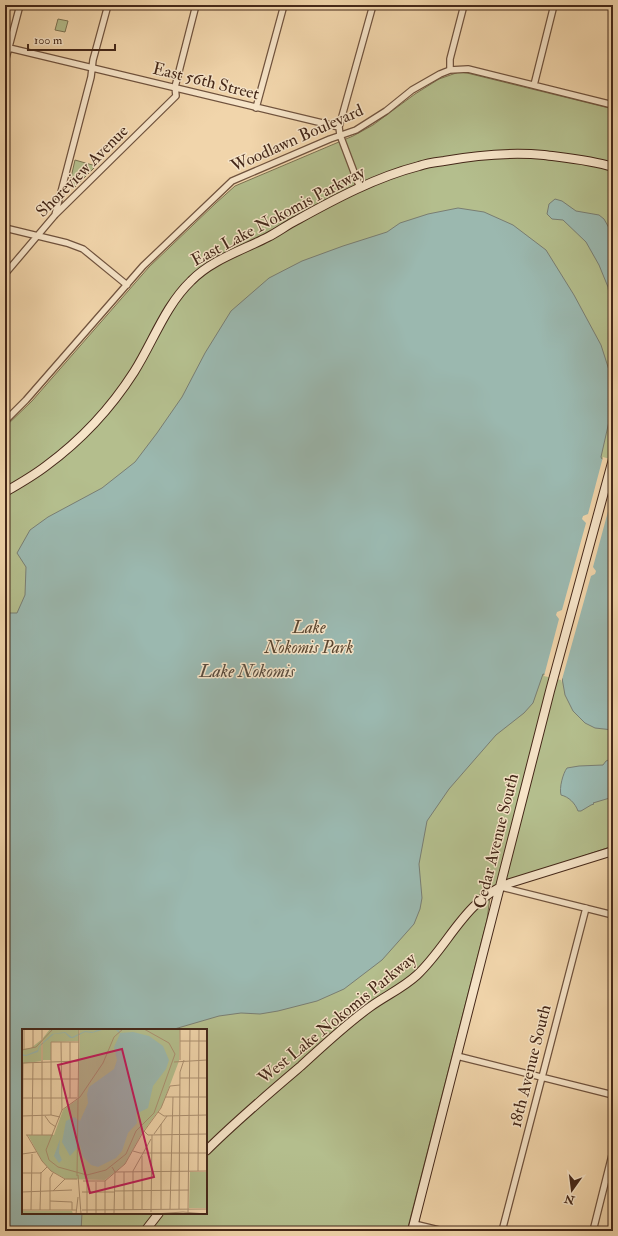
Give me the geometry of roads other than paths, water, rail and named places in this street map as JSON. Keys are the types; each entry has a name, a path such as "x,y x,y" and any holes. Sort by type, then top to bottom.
{"street":[{"path":"5,62 7,48 20,5"},
{"path":"55,215 108,5"},
{"name":"Shoreview Avenue","path":"5,274 55,215 174,99 176,96 175,87 196,5"},
{"path":"256,108 284,5"},
{"path":"360,188 340,135 339,128 373,5"},
{"path":"450,70 450,59 464,5"},
{"path":"534,85 554,5"},
{"name":"East 56th Street","path":"7,48 175,87 339,128"},
{"name":"Woodlawn Boulevard","path":"5,421 26,400 143,266 232,181 340,135 356,130 386,112 412,90 450,70 468,69 613,105"},
{"name":"East Lake Nokomis Parkway","path":"5,492 56,458 96,421 114,401 134,372 175,301 192,280 214,264 270,236 314,210 360,188 419,165 477,155 504,153 538,155 585,161 613,167"},
{"path":"5,228 67,243 83,249 127,285"},
{"name":"Cedar Avenue South","path":"413,1227 550,691 613,459"},
{"name":"West Lake Nokomis Parkway","path":"207,1150 245,1113 340,1031 370,1007 406,984 418,974 434,957 470,909 486,896 500,887 613,851"},
{"path":"500,887 613,915"},
{"name":"18th Avenue South","path":"502,1231 586,908"},
{"path":"457,1056 613,1095"},
{"path":"593,1231 613,1152"},
{"path":"145,1231 158,1214"},
{"path":"413,1227 443,1231"}],"water":[{"path":"555,199 562,201 576,211 599,215 604,219 613,235 613,312 611,310 608,287 599,265 586,242 563,220 552,219 547,214 549,204"},
{"name":"Lake Nokomis","path":"458,208 484,212 513,225 546,250 574,295 601,345 609,370 611,406 601,457 602,459 613,462 613,730 595,728 585,723 573,711 565,695 562,678 543,674 533,703 524,713 496,735 449,789 427,821 419,864 422,898 420,909 414,924 382,960 344,989 317,1001 278,1011 260,1014 241,1013 219,1016 174,1029 22,1029 22,1214 82,1214 81,1231 5,1231 5,613 17,613 25,595 26,567 17,553 30,530 48,517 102,488 135,462 182,397 205,353 231,311 269,278 302,261 387,232 400,223 428,214"},
{"path":"613,758 613,797 593,803 594,804 581,811 578,811 575,805 567,797 561,795 562,781 567,768 603,765 606,761"}],"park label":[{"name":"Lake Nokomis Park","path":"309,637"}]}
